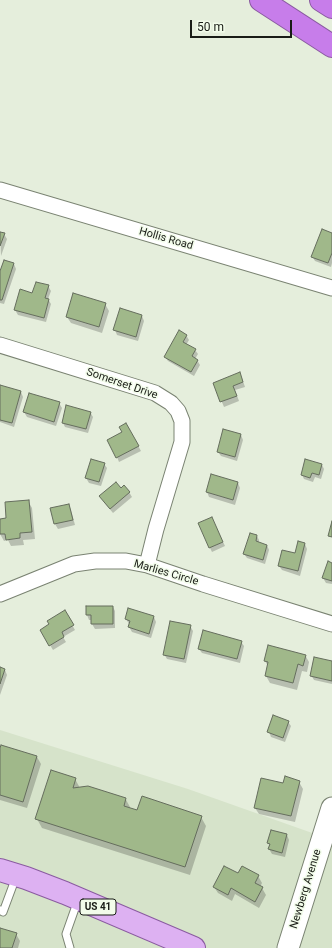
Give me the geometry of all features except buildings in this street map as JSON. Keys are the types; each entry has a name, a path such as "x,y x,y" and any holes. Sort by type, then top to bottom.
{"highway":[{"path":"261,0 332,46"},
{"path":"321,0 332,7"}],"main road":[{"name":"US 41","path":"8,872 79,898 194,948"}],"street":[{"name":"Hollis Road","path":"0,190 332,288"},
{"name":"Somerset Drive","path":"0,345 155,393 171,403 178,411 182,421 182,442 147,565"},
{"name":"Marlies Circle","path":"0,594 74,564 95,561 126,561 147,565 332,624"},
{"name":"Newberg Avenue","path":"288,948 330,818"}],"lane":[{"path":"2,911 8,872"},
{"path":"70,948 66,934 79,898"}],"shaded area":[{"path":"0,730 188,789 332,840 332,948 0,948"}]}
